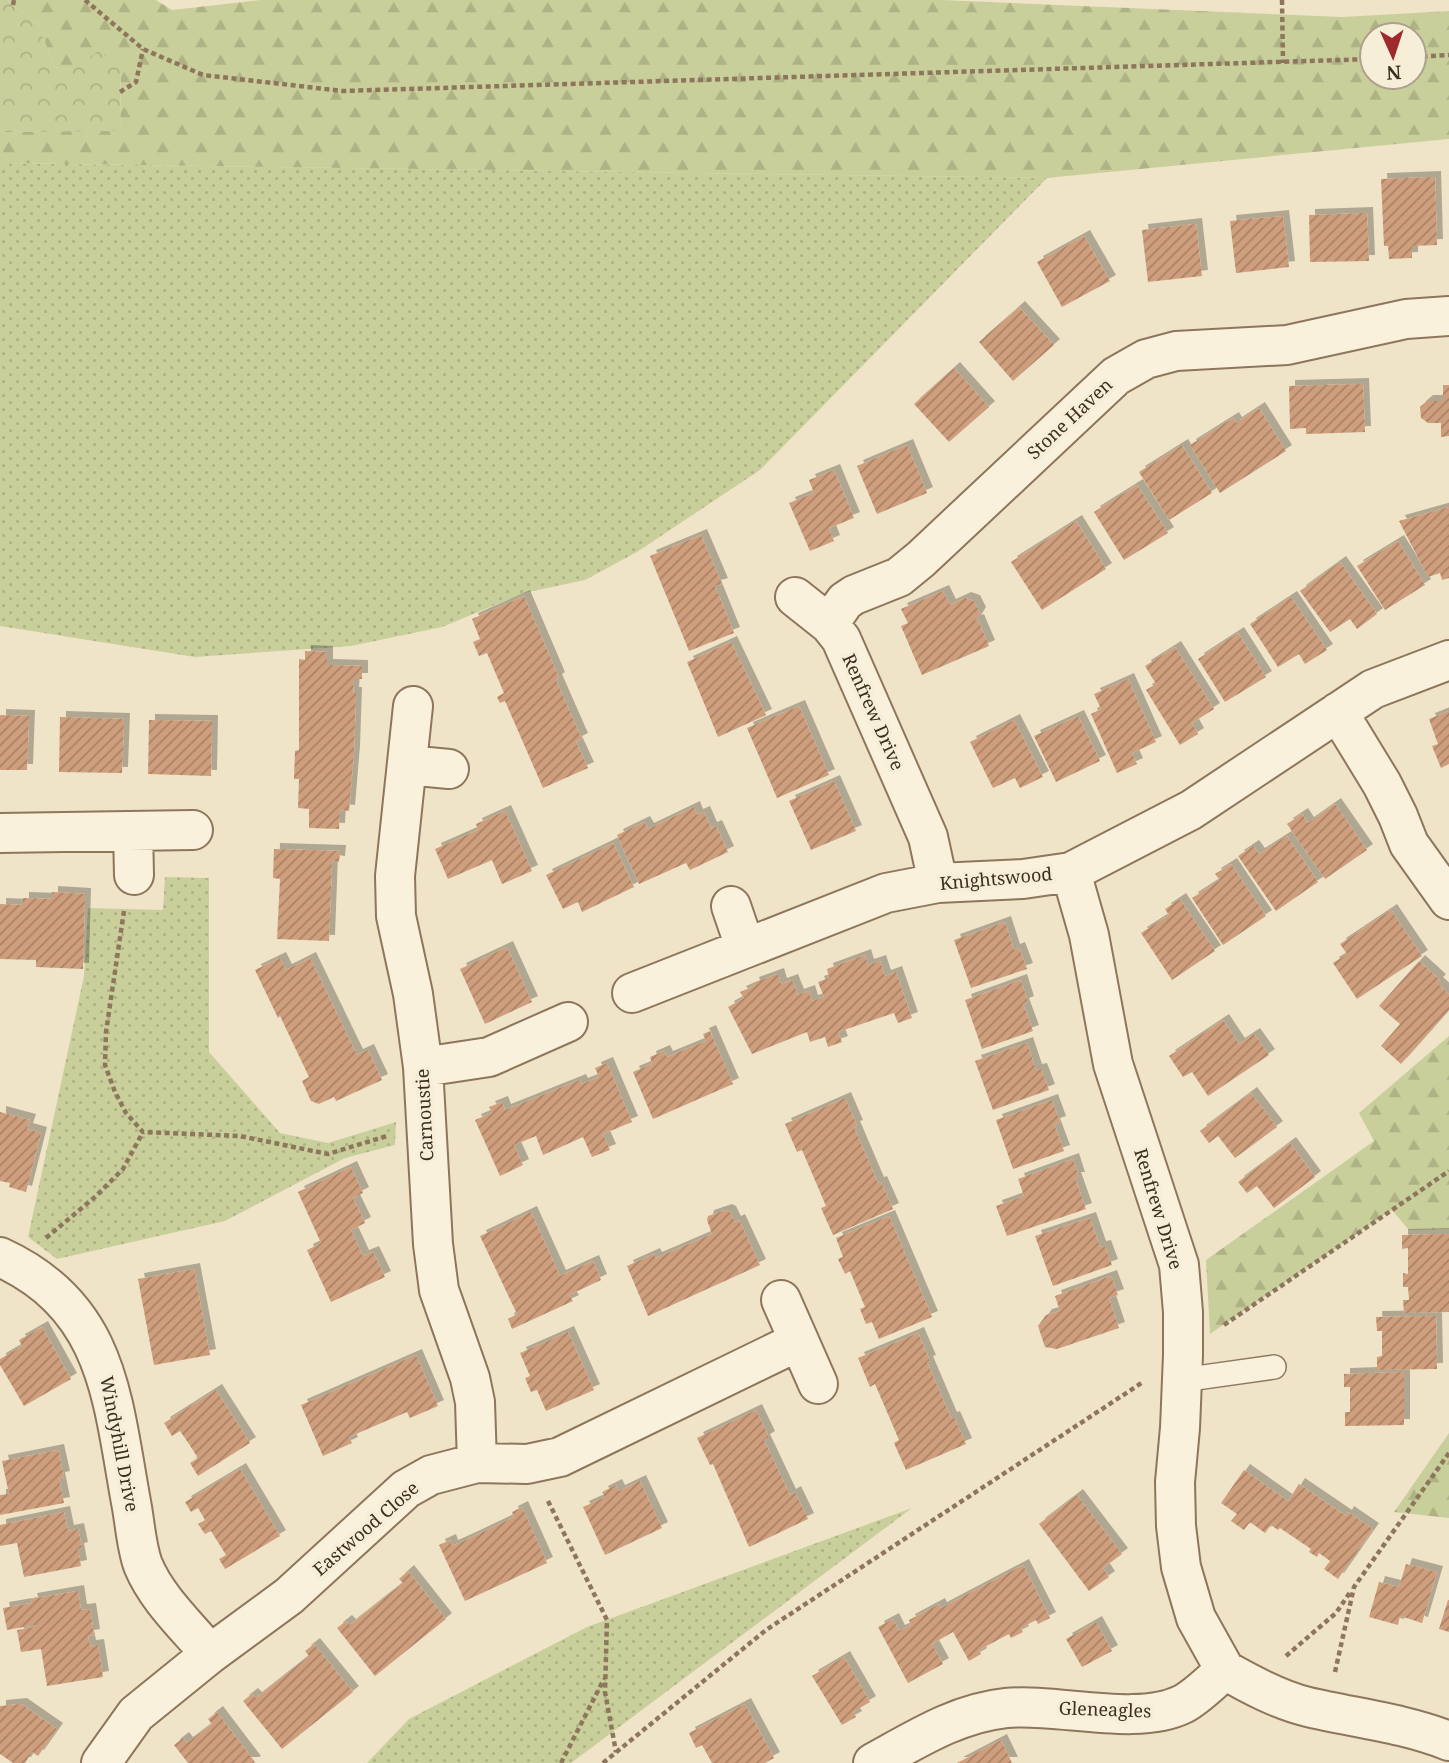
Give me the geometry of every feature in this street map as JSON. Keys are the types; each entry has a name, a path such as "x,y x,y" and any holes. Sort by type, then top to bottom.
{"street":[{"name":"Stone Haven","path":"829,624 845,601 899,577 921,559 1116,376 1146,359 1177,351 1287,345 1406,319 1449,316"},
{"name":"Renfrew Drive","path":"795,597 829,624 841,639 928,837 938,883"},
{"name":"Knightswood","path":"632,993 874,897 938,883 1023,879 1072,872 1191,810 1380,685 1449,660"},
{"name":"Carnoustie","path":"413,706 395,876 396,916 413,993 424,1067 425,1126 439,1290 470,1378 475,1402 477,1463"},
{"path":"1338,712 1387,794 1409,844 1445,887"},
{"path":"407,765 449,769"},
{"path":"0,833 194,830"},
{"path":"133,831 134,875"},
{"name":"Renfrew Drive","path":"1072,872 1090,935 1113,1064 1178,1265 1183,1312 1183,1367 1175,1482 1176,1526 1181,1567 1196,1618 1237,1677"},
{"path":"731,906 746,947"},
{"path":"424,1067 489,1057 568,1022"},
{"name":"Windyhill Drive","path":"5,1260 50,1288 81,1323 101,1359 111,1389 143,1563 158,1592 210,1654"},
{"path":"781,1300 818,1384"},
{"name":"Eastwood Close","path":"101,1763 136,1714 210,1654 289,1596 406,1489 431,1475 477,1463 527,1464 559,1457 799,1341"},
{"path":"1237,1677 1306,1707 1391,1723 1449,1741"},
{"name":"Gleneagles","path":"873,1763 941,1726 979,1712 1037,1708 1161,1712 1237,1677"}],"lane":[{"path":"1183,1367 1274,1367"}],"path":[{"path":"85,0 143,49 203,75 343,91 1358,60"},
{"path":"1282,0 1283,64"},
{"path":"120,92 136,82 143,49"},
{"path":"1428,56 1449,55"},
{"path":"134,875 125,905 106,1032 105,1065 125,1113 143,1132 240,1136 328,1154 425,1126"},
{"path":"5,1260 57,1230 123,1169 143,1132"},
{"path":"603,1763 766,1630 1183,1367 1210,1334 1449,1171"},
{"path":"1237,1677 1318,1629 1336,1613 1449,1453"},
{"path":"545,1494 607,1620 606,1692 616,1752"},
{"path":"1327,1710 1354,1587"},
{"path":"561,1763 606,1675"}],"green space":[{"path":"0,0 7,0 39,26 54,67 73,70 98,51 121,67 120,131 0,132"},
{"path":"7,0 156,0 172,10 260,0 942,0 1343,17 1449,11 1449,139 1047,178 0,163 0,132 120,130 121,67 73,70 54,67 39,26"},
{"path":"0,163 1047,178 760,470 637,552 585,580 524,593 442,627 351,646 195,657 0,626"},
{"path":"165,877 209,878 209,1052 280,1133 328,1143 396,1122 395,1145 345,1158 225,1221 57,1259 28,1237 84,976 88,908 163,910"},
{"path":"1449,1036 1449,1229 1409,1230 1392,1210 1210,1334 1206,1260 1374,1141 1359,1113"},
{"path":"1449,1433 1449,1518 1394,1512"},
{"path":"912,1508 571,1763 367,1763 409,1719 587,1627"}],"building":[{"path":"1435,177 1437,245 1412,246 1412,258 1389,259 1388,246 1384,246 1381,179"},
{"path":"1367,213 1369,261 1310,262 1309,215"},
{"path":"1283,216 1289,267 1236,273 1230,221"},
{"path":"1196,224 1202,276 1148,282 1142,230"},
{"path":"1084,236 1110,281 1062,307 1037,262"},
{"path":"1019,307 1054,345 1013,381 979,342"},
{"path":"954,368 989,407 949,442 914,404"},
{"path":"1363,384 1365,432 1306,434 1306,428 1290,429 1289,386"},
{"path":"1443,385 1449,385 1449,436 1441,437 1441,423 1428,423 1421,418 1420,407 1427,401 1443,401"},
{"path":"1259,408 1286,451 1220,493 1190,445 1233,418 1236,423"},
{"path":"907,445 927,493 877,514 857,466"},
{"path":"1182,445 1212,493 1169,520 1139,472"},
{"path":"834,470 854,518 829,528 834,541 810,551 789,503 814,493 809,480"},
{"path":"1137,485 1168,533 1124,560 1094,512"},
{"path":"1449,507 1449,578 1442,580 1440,573 1428,577 1399,521"},
{"path":"1076,521 1106,569 1042,610 1011,562"},
{"path":"701,535 722,584 715,586 734,633 689,651 650,556"},
{"path":"1398,541 1425,585 1385,610 1357,566"},
{"path":"1340,562 1377,614 1357,629 1350,619 1330,632 1300,591"},
{"path":"943,591 950,605 965,598 974,601 980,613 975,621 978,620 989,646 922,675 901,626 908,623 901,609"},
{"path":"524,596 582,739 576,742 588,768 543,788 505,701 500,703 497,697 504,693 487,653 479,656 473,642 480,639 472,619"},
{"path":"1291,597 1327,650 1305,664 1299,654 1278,667 1250,624"},
{"path":"1238,633 1266,677 1225,702 1198,659"},
{"path":"731,642 766,715 718,737 687,662"},
{"path":"1175,647 1214,709 1192,723 1198,734 1180,745 1146,690 1156,684 1145,666"},
{"path":"305,651 327,652 327,665 362,666 362,679 354,679 354,752 349,811 340,810 339,829 309,828 309,809 298,808 299,779 294,779 295,751 299,750 299,659 305,660"},
{"path":"1128,679 1156,742 1132,753 1137,764 1117,773 1091,714 1101,709 1094,694"},
{"path":"799,706 829,775 777,798 747,728"},
{"path":"1449,711 1449,764 1441,768 1432,746 1438,744 1429,719"},
{"path":"0,715 29,716 27,770 0,770"},
{"path":"1078,716 1100,761 1056,782 1034,736"},
{"path":"60,717 124,719 122,773 59,772"},
{"path":"149,720 212,721 211,776 148,774"},
{"path":"1014,720 1043,777 1020,788 1015,778 993,788 970,742"},
{"path":"834,781 856,831 811,850 789,801"},
{"path":"1335,804 1367,850 1325,879 1287,824 1302,814 1308,823"},
{"path":"694,807 697,815 704,812 711,828 716,826 728,852 690,870 686,863 639,884 617,835 644,822 648,829"},
{"path":"505,811 532,871 502,884 492,860 448,879 435,849 478,830 476,824"},
{"path":"1287,836 1318,882 1276,911 1238,856 1253,846 1259,854"},
{"path":"613,843 634,887 582,912 578,902 563,909 546,875"},
{"path":"274,849 340,851 339,862 332,861 329,941 277,939 280,879 273,878"},
{"path":"1231,864 1266,916 1223,945 1192,898 1220,880 1215,874"},
{"path":"52,892 85,894 83,969 36,967 36,960 0,959 0,904 23,905 23,898 52,899"},
{"path":"1180,899 1215,951 1172,980 1141,933 1169,915 1165,909"},
{"path":"1391,910 1422,956 1357,999 1333,963 1347,954 1340,944"},
{"path":"1005,922 1014,950 1019,948 1027,969 971,988 954,940"},
{"path":"507,947 532,1002 485,1024 460,969"},
{"path":"865,955 868,965 880,961 885,976 896,972 912,1018 898,1023 894,1013 838,1032 842,1042 828,1047 825,1037 810,1042 807,1032 752,1054 728,1007 744,998 740,992 754,986 753,983 778,974 781,984 792,980 798,995 809,991 812,1001 824,997 818,982 829,978 827,969"},
{"path":"280,958 286,970 310,958 357,1055 368,1050 382,1080 336,1101 334,1097 319,1104 311,1101 302,1081 309,1077 255,970"},
{"path":"1419,961 1440,980 1437,983 1449,994 1449,1010 1401,1064 1381,1046 1400,1024 1379,1006"},
{"path":"1021,980 1028,1002 1023,1004 1033,1031 982,1049 965,1000"},
{"path":"1223,1020 1239,1044 1254,1034 1269,1055 1208,1096 1192,1072 1183,1077 1169,1056"},
{"path":"710,1031 733,1084 653,1119 633,1072 652,1064 650,1057 664,1051 667,1057 706,1041 703,1034"},
{"path":"1027,1043 1036,1070 1041,1069 1049,1090 993,1110 975,1061"},
{"path":"607,1063 632,1122 603,1134 610,1150 592,1157 583,1137 543,1155 536,1136 514,1145 523,1165 500,1176 475,1120 492,1113 489,1107 502,1102 505,1110 580,1080 582,1084 599,1077 595,1068"},
{"path":"1251,1093 1277,1127 1235,1158 1218,1136 1209,1143 1200,1131"},
{"path":"845,1098 857,1126 854,1127 878,1183 881,1182 893,1209 833,1235 821,1208 826,1206 802,1150 797,1152 785,1124"},
{"path":"1052,1100 1060,1122 1054,1124 1064,1151 1013,1169 996,1120"},
{"path":"0,1112 30,1120 27,1129 41,1133 26,1192 0,1181"},
{"path":"1290,1143 1315,1177 1274,1208 1257,1186 1247,1193 1238,1182"},
{"path":"1073,1159 1079,1178 1075,1178 1086,1209 1007,1236 996,1206 1024,1196 1018,1179"},
{"path":"351,1167 363,1193 353,1198 365,1223 351,1230 363,1256 373,1252 385,1277 331,1302 307,1250 321,1243 298,1192"},
{"path":"726,1210 735,1222 739,1220 760,1265 648,1316 627,1266 654,1254 656,1258 712,1234 708,1216"},
{"path":"531,1212 560,1276 593,1261 601,1280 569,1295 573,1301 512,1329 508,1319 517,1314 480,1236"},
{"path":"889,1216 932,1317 879,1339 872,1322 866,1324 860,1309 865,1307 850,1271 845,1274 838,1259 843,1257 836,1238"},
{"path":"1090,1218 1100,1247 1105,1246 1112,1265 1053,1286 1035,1236"},
{"path":"1449,1234 1449,1312 1404,1313 1403,1300 1409,1300 1408,1287 1403,1287 1403,1273 1408,1274 1408,1248 1402,1249 1402,1235"},
{"path":"194,1269 210,1355 154,1365 138,1279"},
{"path":"1111,1276 1118,1295 1109,1298 1119,1328 1057,1349 1045,1347 1038,1326 1046,1315 1060,1311 1055,1296"},
{"path":"1436,1316 1437,1369 1377,1370 1377,1357 1382,1356 1382,1331 1377,1331 1376,1317"},
{"path":"42,1327 71,1379 24,1406 0,1365 0,1359 22,1346 19,1340"},
{"path":"568,1332 594,1390 546,1411 537,1390 531,1392 525,1378 530,1376 520,1353"},
{"path":"918,1333 930,1361 927,1362 951,1418 954,1417 966,1444 906,1470 894,1443 899,1440 875,1384 870,1387 858,1358"},
{"path":"416,1355 438,1406 410,1418 407,1412 349,1437 352,1443 323,1456 301,1405"},
{"path":"1404,1372 1404,1425 1345,1426 1345,1412 1350,1412 1350,1387 1344,1387 1344,1374"},
{"path":"216,1390 250,1443 198,1476 190,1463 198,1458 180,1431 172,1436 164,1423"},
{"path":"756,1410 769,1437 764,1440 790,1495 795,1492 808,1519 749,1547 713,1464 710,1465 697,1438"},
{"path":"58,1450 64,1477 59,1478 64,1503 0,1515 0,1495 9,1494 2,1461"},
{"path":"240,1469 280,1536 225,1569 219,1559 226,1555 211,1531 205,1534 198,1524 205,1520 198,1508 191,1512 185,1502"},
{"path":"1244,1470 1288,1501 1299,1484 1346,1516 1348,1512 1373,1529 1338,1579 1324,1569 1330,1561 1319,1553 1317,1557 1309,1552 1311,1549 1280,1528 1278,1530 1271,1525 1265,1533 1250,1522 1244,1530 1231,1521 1237,1514 1221,1503"},
{"path":"640,1481 662,1528 605,1555 583,1507 605,1497 602,1492 616,1485 619,1491"},
{"path":"1077,1495 1122,1554 1103,1568 1109,1577 1089,1591 1039,1524"},
{"path":"522,1507 547,1563 465,1601 439,1545 450,1540 452,1546 470,1538 514,1517 512,1512"},
{"path":"64,1512 68,1531 78,1529 82,1548 78,1549 81,1566 24,1577 17,1543 0,1546 0,1525"},
{"path":"1406,1564 1437,1572 1422,1623 1400,1616 1398,1625 1369,1617 1379,1582 1399,1587"},
{"path":"1023,1565 1050,1618 1038,1624 1036,1620 1021,1628 1023,1632 1011,1638 1009,1634 979,1650 981,1654 969,1661 953,1632 932,1644 943,1664 908,1683 878,1627 893,1619 899,1631 911,1625 909,1620 939,1604 941,1608"},
{"path":"408,1571 446,1619 375,1676 337,1628 346,1621 350,1625 403,1583 399,1579"},
{"path":"78,1591 81,1610 90,1609 94,1635 88,1636 90,1646 98,1645 103,1677 47,1686 41,1649 21,1652 17,1630 35,1625 7,1630 3,1608 32,1603 31,1599"},
{"path":"1449,1600 1449,1632 1439,1629"},
{"path":"1096,1622 1112,1651 1082,1667 1066,1639"},
{"path":"314,1644 353,1692 282,1749 243,1701 252,1694 256,1698 309,1656 305,1651"},
{"path":"844,1657 870,1702 853,1712 856,1717 842,1725 812,1676"},
{"path":"21,1704 57,1729 38,1756 32,1752 25,1763 13,1763 0,1754 0,1706"},
{"path":"745,1704 774,1758 765,1763 712,1763 702,1745 696,1748 689,1733"},
{"path":"217,1712 255,1762 188,1763 174,1745 183,1738 187,1743 212,1724 208,1719"},
{"path":"1001,1740 1012,1763 957,1763"}]}
